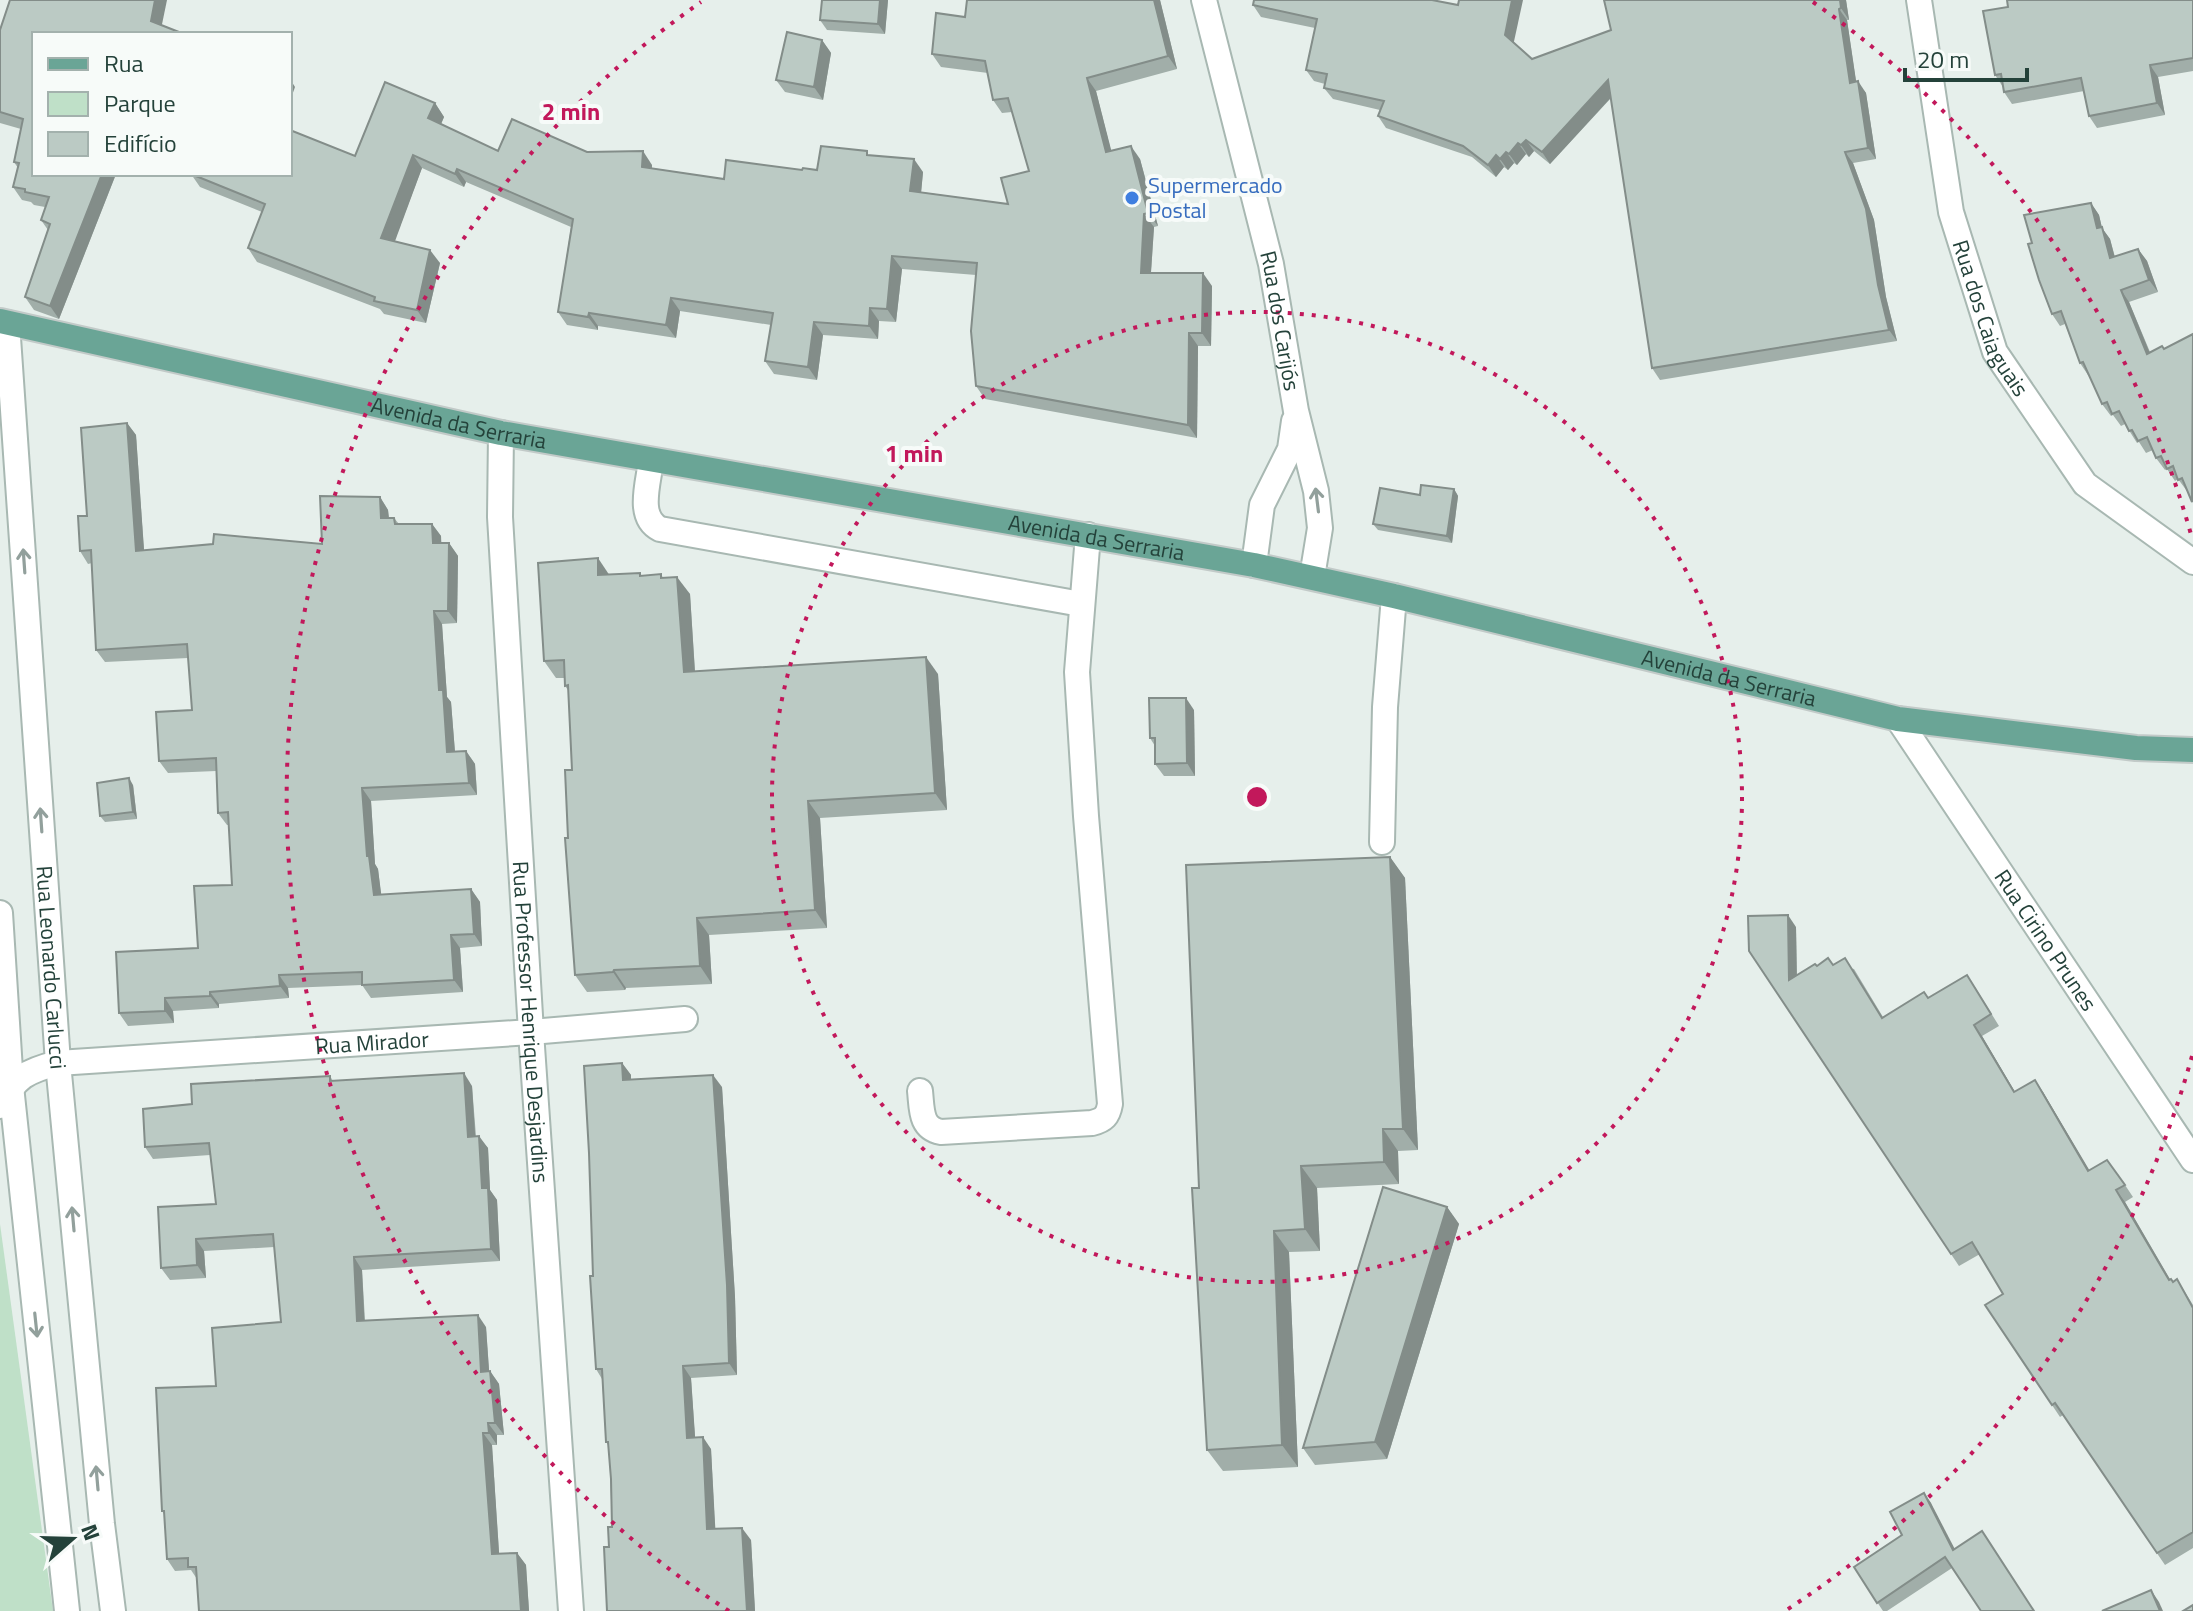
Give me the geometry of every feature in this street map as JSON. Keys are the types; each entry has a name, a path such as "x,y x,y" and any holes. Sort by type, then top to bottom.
{"main road":[{"name":"Avenida da Serraria","path":"4,322 501,433 1312,577 1898,719 2136,748 2193,750"}],"street":[{"name":"Rua dos Carijós","path":"1204,0 1271,264 1296,411 1316,491 1320,528 1312,577"},
{"name":"Rua dos Caiaguais","path":"1919,0 1951,212 1995,352 2085,484 2193,562"},
{"name":"Rua Leonardo Carlucci","path":"4,322 58,1063 113,1611"},
{"name":"Rua dos Carijós","path":"1254,565 1262,505 1290,449 1296,411"},
{"name":"Rua Professor Henrique Desjardins","path":"501,433 500,517 531,1032 571,1611"},
{"path":"651,460 645,509 652,525 660,529 1081,604"},
{"path":"920,1091 925,1124 941,1132 1092,1123 1102,1121 1108,1113 1110,1104 1077,672 1088,535"},
{"path":"1382,842 1385,707 1394,596"},
{"name":"Rua Cirino Prunes","path":"1898,719 2193,1160"},
{"path":"0,913 6,1096 67,1611"},
{"name":"Rua Mirador","path":"6,1096 36,1068 58,1063 685,1019"}],"green space":[{"path":"0,1224 53,1611 0,1611"}],"building":[{"path":"10,0 155,0 151,21 179,32 32,32 32,176 101,176 50,306 25,297 50,224 41,220 49,197 13,187 19,163 14,162 23,119 0,112 0,30"},
{"path":"822,0 880,0 878,24 820,20"},
{"path":"967,0 1154,0 1168,56 1087,78 1106,152 1131,146 1148,213 1144,214 1141,273 1203,273 1202,333 1189,333 1188,425 976,386 971,331 977,263 892,256 887,309 870,308 869,326 814,322 808,367 765,361 773,313 671,298 666,325 589,313 588,317 558,312 573,219 457,169 455,174 413,155 381,238 430,250 417,310 374,301 375,297 248,248 265,204 196,176 292,176 292,131 355,156 385,82 435,103 428,118 498,151 512,119 587,152 643,151 642,167 724,179 726,160 817,170 821,146 867,151 867,155 914,159 910,191 1008,204 1001,178 1029,171 1008,98 993,100 985,61 932,54 936,13 965,17"},
{"path":"1254,0 1432,0 1458,5 1459,0 1512,0 1505,35 1532,59 1611,30 1604,0 1840,0 1850,83 1858,81 1868,148 1845,152 1866,209 1878,285 1889,330 1652,368 1608,80 1542,152 1526,140 1500,159 1496,155 1488,165 1463,146 1378,116 1384,101 1324,88 1327,74 1306,70 1317,19 1253,5"},
{"path":"2007,0 2193,0 2193,58 2150,65 2157,103 2089,116 2081,78 2004,92 2001,74 1995,75 1983,11 2008,7"},
{"path":"787,32 822,40 814,87 776,80"},
{"path":"2091,203 2097,228 2102,227 2110,258 2138,249 2149,280 2121,290 2147,354 2193,334 2192,502 2182,478 2178,480 2173,466 2167,469 2161,456 2156,458 2147,437 2138,441 2119,411 2112,414 2107,402 2102,404 2083,362 2080,363 2061,311 2052,314 2039,280 2028,244 2032,243 2024,215"},
{"path":"127,423 136,551 213,544 214,534 322,544 320,496 380,497 381,518 394,518 395,524 432,524 433,543 449,543 448,611 434,611 439,690 443,690 447,752 466,751 469,783 362,788 367,856 374,895 471,889 474,934 451,935 454,980 362,985 362,972 279,975 280,986 210,992 210,996 165,998 165,1011 119,1013 116,952 198,948 194,886 232,885 228,812 218,813 216,758 159,761 156,712 192,710 187,644 96,650 91,550 80,551 78,516 87,516 81,428"},
{"path":"1421,485 1454,489 1447,536 1373,524 1380,488 1420,495"},
{"path":"598,558 598,575 640,573 640,576 661,574 661,578 677,577 684,672 926,657 935,793 808,801 815,910 697,918 700,966 575,975 565,838 568,838 565,770 572,770 568,685 565,686 564,660 544,661 538,563"},
{"path":"1149,698 1186,698 1187,763 1155,764 1155,738 1150,738"},
{"path":"129,778 133,812 100,816 97,783"},
{"path":"1390,857 1403,1129 1383,1129 1384,1162 1301,1166 1305,1229 1274,1231 1282,1445 1207,1450 1192,1188 1199,1188 1186,865"},
{"path":"1788,915 1789,980 1828,958 1833,965 1845,958 1882,1018 1924,992 1928,998 1967,975 1991,1014 1974,1025 2014,1092 2035,1080 2088,1171 2107,1160 2125,1185 2116,1190 2169,1280 2173,1282 2177,1279 2193,1308 2193,1532 2157,1553 1985,1305 2003,1294 1972,1242 1951,1254 1749,951 1748,916"},
{"path":"622,1063 623,1080 713,1075 729,1363 683,1366 687,1438 703,1437 707,1529 742,1528 747,1611 607,1611 604,1547 609,1547 608,1527 612,1527 611,1479 602,1369 596,1369 584,1066"},
{"path":"464,1073 468,1137 479,1136 482,1188 488,1188 491,1249 354,1257 357,1321 478,1315 481,1372 490,1371 495,1423 488,1423 489,1433 483,1433 492,1554 517,1553 521,1611 199,1611 196,1567 188,1567 188,1558 167,1559 156,1388 216,1386 212,1328 281,1322 273,1234 196,1239 197,1265 161,1268 158,1207 216,1204 209,1143 145,1147 143,1109 192,1104 191,1084 330,1076 330,1081"},
{"path":"1383,1187 1447,1207 1375,1442 1303,1448"},
{"path":"1924,1493 1953,1550 1982,1531 2034,1611 1981,1611 1945,1557 1877,1603 1854,1567 1902,1535 1890,1512"},
{"path":"2151,1590 2160,1611 2102,1611"}],"place":[{"name":"Supermercado Postal","path":"1132,198"}]}
